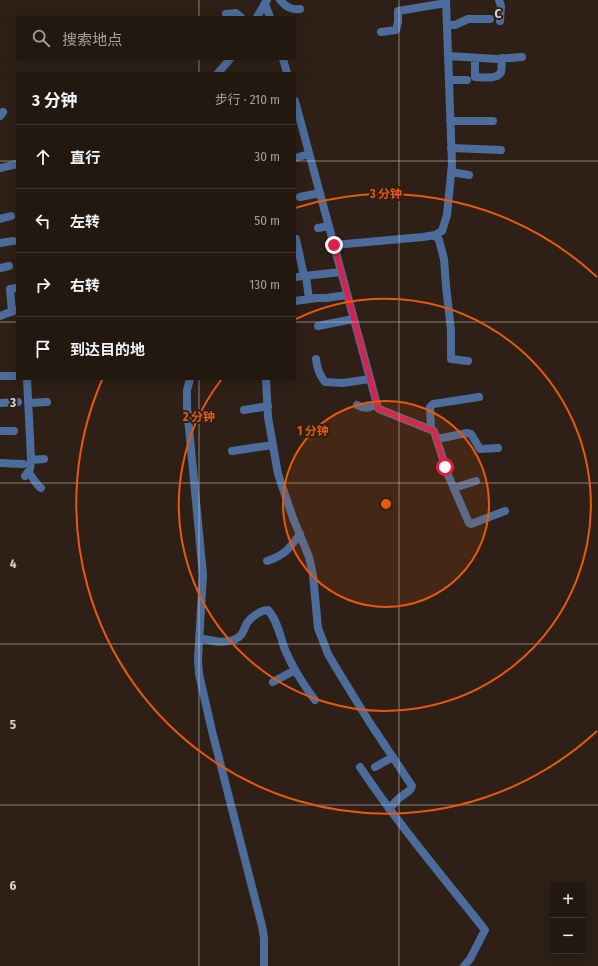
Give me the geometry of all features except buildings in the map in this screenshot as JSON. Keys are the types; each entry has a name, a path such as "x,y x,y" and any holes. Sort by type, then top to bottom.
{"street":[{"path":"280,0 287,7 300,9"},
{"path":"499,0 501,6 500,21"},
{"path":"334,245 436,235 442,231 447,215 452,172 452,148 446,1 398,11 396,30 381,32"},
{"path":"259,16 266,2"},
{"path":"266,2 270,16"},
{"path":"226,14 236,13 240,16"},
{"path":"447,25 454,25 468,18 490,19"},
{"path":"448,56 475,58 522,58"},
{"path":"475,58 475,76 481,77 499,76 501,73 502,58"},
{"path":"219,72 229,60"},
{"path":"283,60 287,72"},
{"path":"449,80 467,80"},
{"path":"296,107 299,128 309,154 320,193 376,404 379,409 434,431 445,467 469,523 471,524 505,511"},
{"path":"450,121 493,121"},
{"path":"452,148 501,150"},
{"path":"296,158 309,154"},
{"path":"0,168 16,164"},
{"path":"452,172 469,174"},
{"path":"300,198 320,193"},
{"path":"0,219 11,216"},
{"path":"318,228 329,226"},
{"path":"436,235 439,240 444,259 451,330 451,359 468,361"},
{"path":"296,239 300,251 301,276 309,299"},
{"path":"0,243 13,242"},
{"path":"0,268 9,266"},
{"path":"301,276 341,272"},
{"path":"0,316 15,311 10,289 16,288"},
{"path":"296,301 347,295"},
{"path":"318,326 353,319"},
{"path":"316,359 317,368 325,382 343,383 370,379"},
{"path":"0,376 16,376"},
{"path":"27,380 31,460 30,469 27,474 34,479 37,486 41,488"},
{"path":"190,380 187,390 187,407 203,576 198,660 199,674 212,731 262,926 264,938 264,966"},
{"path":"266,380 272,445 278,474 309,558 313,574 318,628 338,671 412,786 410,790 398,799 389,809"},
{"path":"431,430 430,407 433,404 479,397"},
{"path":"0,403 18,402"},
{"path":"29,403 47,402"},
{"path":"357,406 367,408 376,404"},
{"path":"244,410 268,406"},
{"path":"0,431 14,430"},
{"path":"437,439 467,433 471,434 480,449 498,448"},
{"path":"232,451 272,445"},
{"path":"31,460 44,459"},
{"path":"0,463 23,464"},
{"path":"454,488 476,481"},
{"path":"267,561 279,557 285,553 300,534"},
{"path":"199,638 216,642 235,639 240,636 247,623 252,618 261,612 268,610 277,625 284,648 295,670 314,700"},
{"path":"273,682 295,670"},
{"path":"375,766 393,757"},
{"path":"360,767 389,809 485,930 470,959 464,966"}],"route":[{"path":"334,245 378,408 434,431 445,467"}]}
